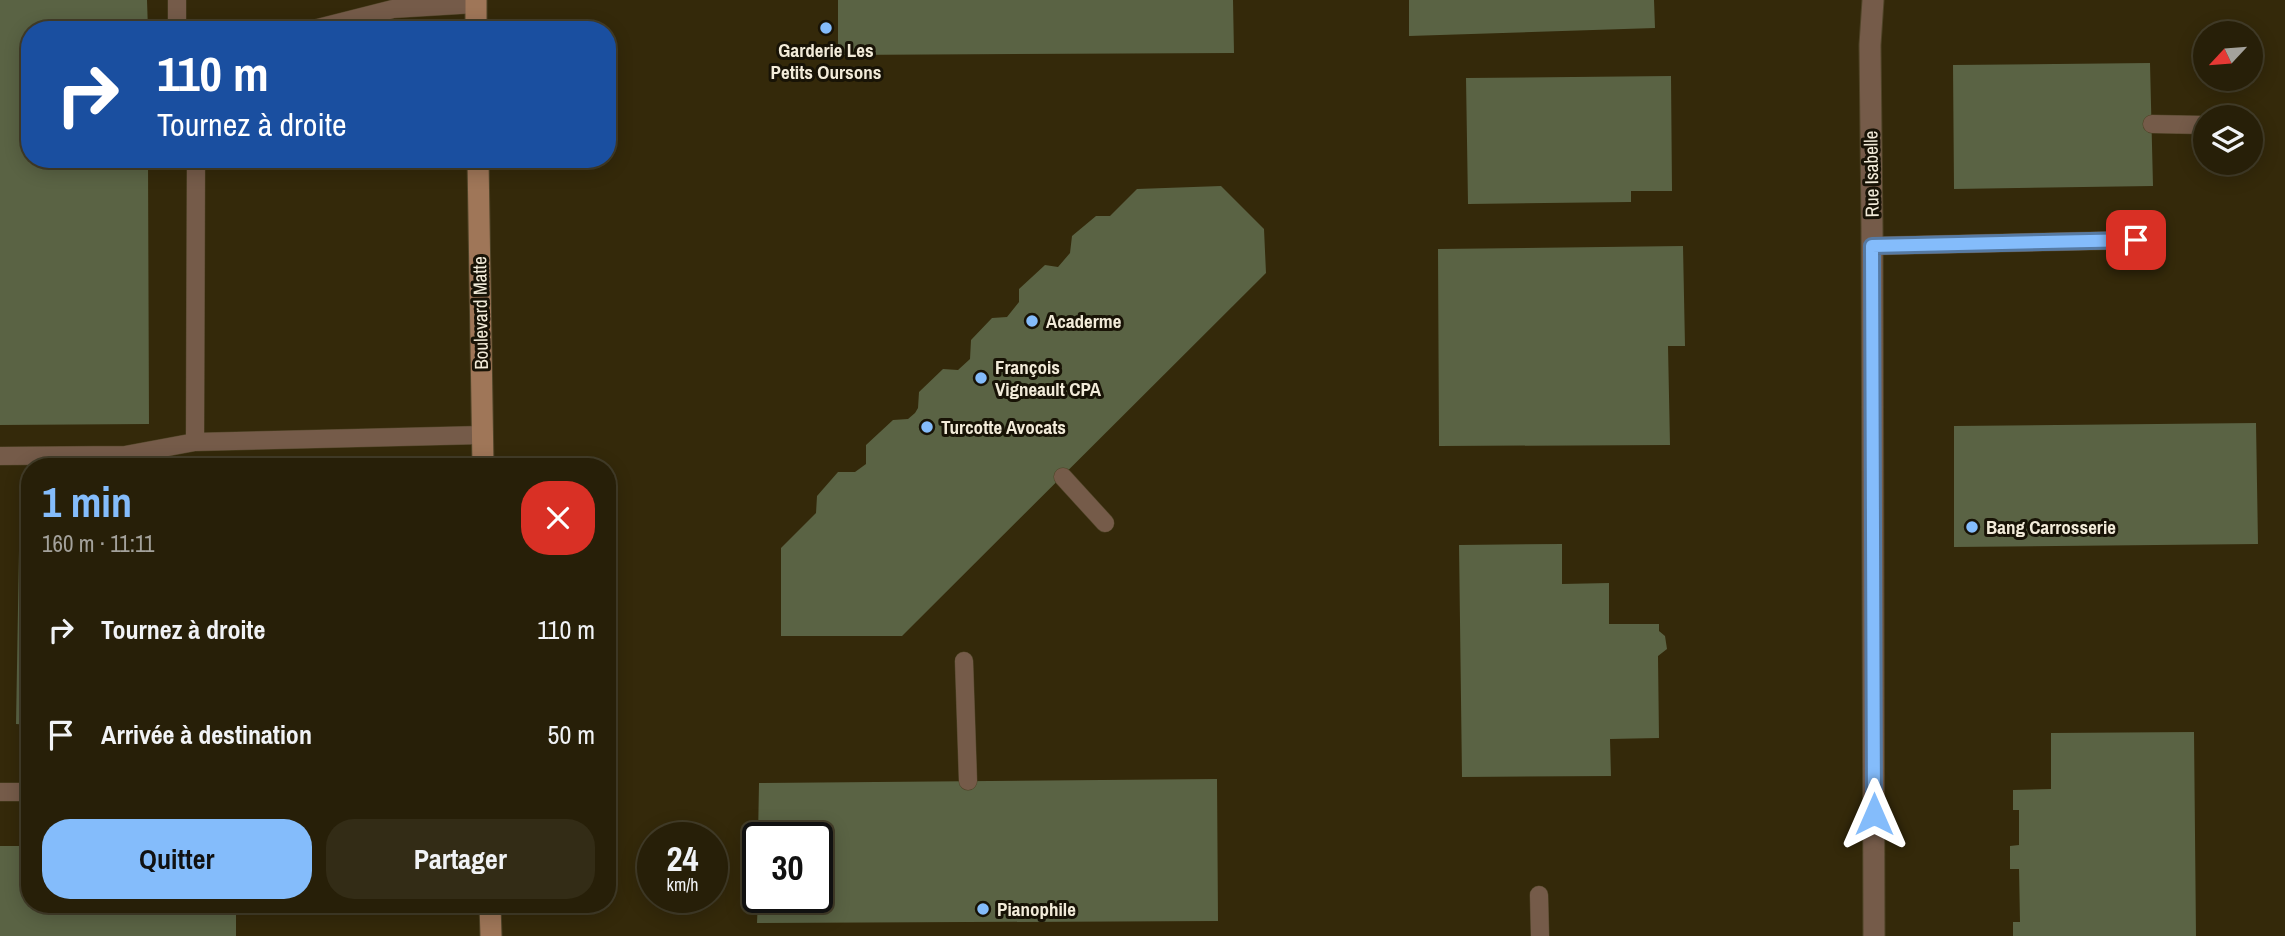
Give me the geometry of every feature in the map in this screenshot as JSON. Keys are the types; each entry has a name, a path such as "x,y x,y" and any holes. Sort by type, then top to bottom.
{"main road":[{"path":"476,2 476,21"},
{"name":"Boulevard Matte","path":"478,168 482,458"},
{"path":"490,913 491,936"}],"street":[{"name":"Rue Isabelle","path":"1873,0 1870,45 1874,936"}],"lane":[{"path":"177,0 177,21"},
{"path":"346,21 393,9 476,2"},
{"path":"2152,124 2193,125"},
{"path":"195,442 196,168"},
{"path":"1872,246 2136,240"},
{"path":"0,456 125,455 195,442 482,435"},
{"path":"1063,477 1105,523"},
{"path":"964,661 968,781"},
{"path":"0,792 21,792"},
{"path":"1539,895 1540,936"}],"building":[{"path":"0,0 147,0 148,21 21,21 21,168 148,168 149,424 0,425"},
{"path":"838,0 1233,0 1234,53 838,55"},
{"path":"1409,0 1654,0 1655,28 1409,36"},
{"path":"2150,63 2153,186 1954,189 1953,65"},
{"path":"1671,76 1672,191 1631,191 1631,202 1468,204 1466,78"},
{"path":"1221,186 1264,229 1266,273 902,636 781,636 781,548 816,513 817,496 838,472 855,472 866,464 866,445 893,420 908,419 915,413 919,392 943,369 958,370 970,359 971,340 992,318 1007,317 1019,302 1019,289 1045,265 1058,267 1070,253 1072,236 1096,216 1110,216 1137,189"},
{"path":"1683,246 1685,346 1668,346 1670,445 1439,446 1438,249"},
{"path":"2256,423 2258,544 1954,547 1954,426"},
{"path":"1562,544 1562,584 1609,583 1609,624 1659,624 1659,631 1665,636 1667,649 1658,656 1659,738 1610,739 1611,776 1462,777 1459,545"},
{"path":"19,550 21,550 21,724 16,724"},
{"path":"2194,732 2196,936 2013,936 2013,922 2020,922 2019,869 2010,869 2010,846 2019,845 2019,810 2013,810 2013,790 2051,789 2051,733"},
{"path":"1217,779 1218,921 757,923 757,913 833,913 833,822 758,822 759,783"},
{"path":"0,846 21,846 21,913 236,913 236,936 0,936"}],"place":[{"name":"Garderie Les Petits Oursons","path":"826,28"},
{"name":"Acaderme","path":"1032,321"},
{"name":"François Vigneault CPA","path":"981,378"},
{"name":"Turcotte Avocats","path":"927,427"},
{"name":"Bang Carrosserie","path":"1972,527"},
{"name":"Pianophile","path":"983,909"}],"route":[{"path":"1874,814 1872,246 2136,240"}]}
